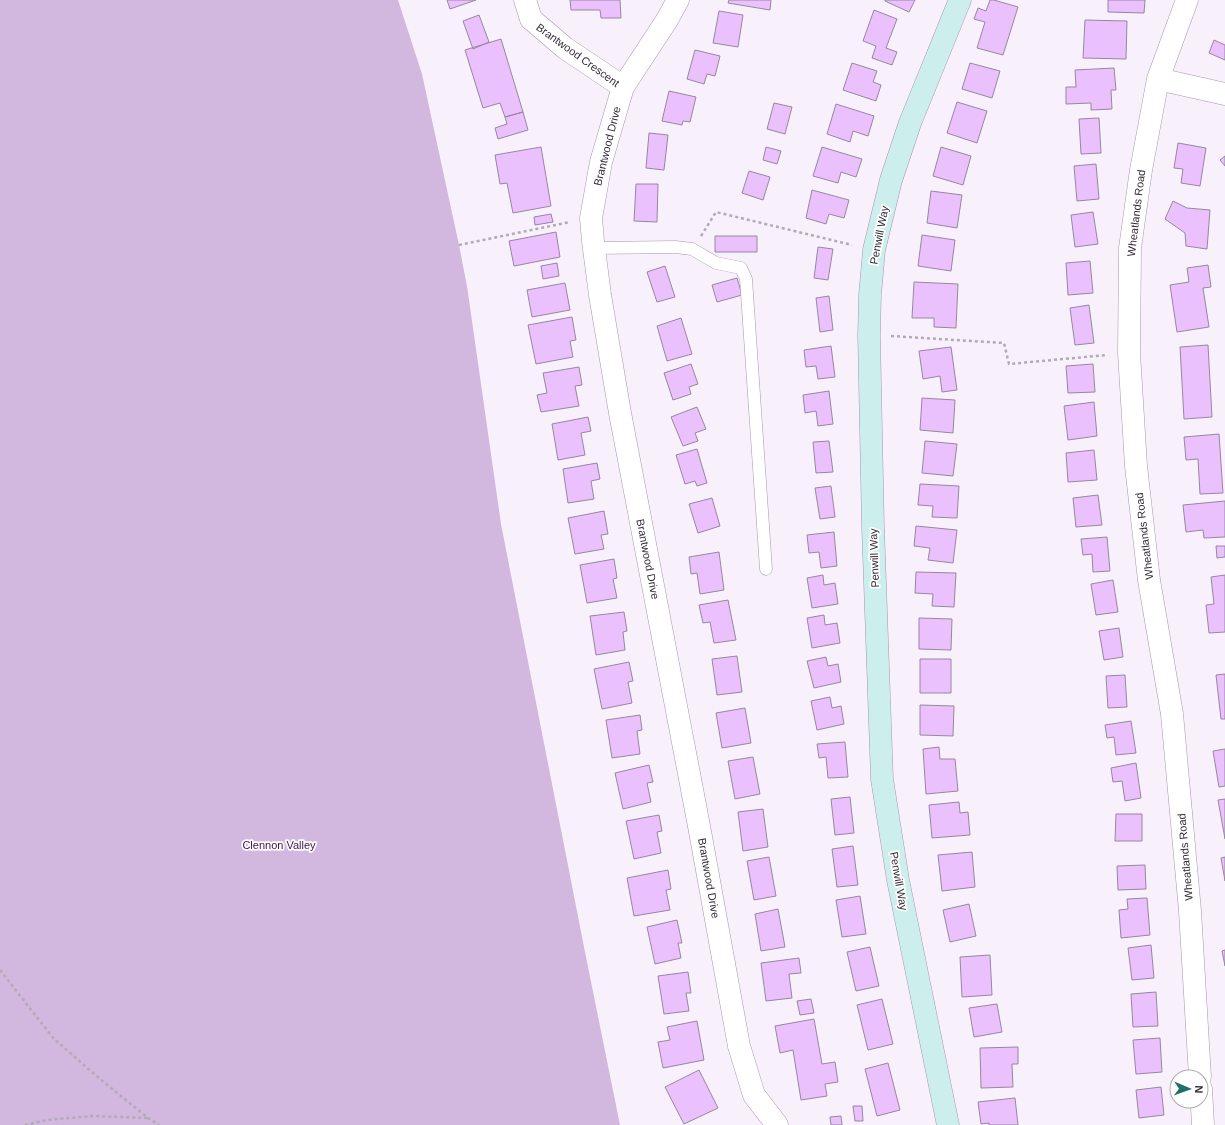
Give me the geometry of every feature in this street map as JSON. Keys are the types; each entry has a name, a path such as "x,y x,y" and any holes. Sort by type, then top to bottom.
{"street":[{"name":"Brantwood Crescent","path":"525,0 531,19 566,48 623,87"},
{"name":"Brantwood Drive","path":"678,0 667,20 623,87 601,162 591,218 600,295 620,413 699,826 739,1046 754,1096 777,1125"},
{"name":"Penwill Way","path":"948,1125 899,887 882,779 873,527 869,335 870,295 874,250 891,180 910,123 960,0"},
{"name":"Wheatlands Road","path":"1187,0 1158,80 1141,170 1130,248 1129,353 1136,466 1149,580 1173,721 1190,911 1200,1069"},
{"path":"1158,80 1225,94"},
{"path":"1202,1109 1203,1125"}],"lane":[{"path":"594,248 674,247 692,249 716,263 741,268 746,279 766,568"}],"path":[{"path":"716,212 874,250"},
{"path":"459,246 591,218"},
{"path":"869,335 1004,344 1009,364 1129,353"},
{"path":"0,970 54,1039 100,1079 148,1118 159,1125"},
{"path":"26,1125 48,1120 93,1116 148,1118"}],"green space":[{"name":"Clennon Valley","path":"0,0 398,0 422,74 459,245 467,286 501,524 620,1125 0,1125"}],"building":[{"path":"447,0 476,0 450,9"},
{"path":"570,0 620,0 621,18 601,18 600,10 571,10"},
{"path":"729,0 771,0 770,10 728,3"},
{"path":"885,0 915,0 909,12"},
{"path":"990,0 1018,7 1003,55 977,48 985,22 974,19 978,8 986,11"},
{"path":"1108,0 1145,0 1144,13 1108,12"},
{"path":"874,10 897,19 886,48 897,52 892,65 872,58 876,46 863,41"},
{"path":"719,11 743,15 738,47 713,43"},
{"path":"479,15 489,42 473,49 463,21"},
{"path":"1085,20 1127,21 1126,59 1083,58"},
{"path":"501,39 523,112 505,117 500,103 483,108 465,50"},
{"path":"1214,40 1225,45 1225,60 1209,53"},
{"path":"695,50 720,56 715,76 707,74 704,84 687,79"},
{"path":"852,63 877,71 873,82 881,85 876,101 843,90"},
{"path":"970,63 1000,71 992,98 962,89"},
{"path":"1114,68 1116,90 1111,90 1112,109 1091,110 1091,103 1066,104 1066,87 1076,87 1075,70"},
{"path":"669,91 696,97 690,122 683,121 682,125 662,121"},
{"path":"957,102 987,111 977,143 947,133"},
{"path":"774,103 792,107 785,134 767,129"},
{"path":"836,104 874,116 868,136 853,131 850,142 827,134"},
{"path":"523,112 528,130 498,139 495,128 507,124 505,117"},
{"path":"1099,118 1101,153 1081,154 1079,119"},
{"path":"649,133 668,135 664,170 646,168"},
{"path":"1178,143 1206,148 1200,186 1181,183 1183,169 1174,168"},
{"path":"541,147 551,206 513,213 507,183 500,184 495,155"},
{"path":"766,147 781,151 777,164 763,160"},
{"path":"822,147 862,159 856,177 841,172 838,183 813,176"},
{"path":"941,147 971,156 963,185 933,176"},
{"path":"1225,156 1225,166 1220,160"},
{"path":"1096,164 1099,199 1077,201 1074,166"},
{"path":"749,171 770,177 763,200 742,193"},
{"path":"636,184 658,184 657,222 634,221"},
{"path":"812,190 849,200 844,218 829,214 826,224 806,218"},
{"path":"931,191 962,195 957,228 927,223"},
{"path":"1173,201 1187,208 1210,210 1207,249 1186,246 1185,233 1165,219"},
{"path":"1093,212 1098,244 1075,247 1071,215"},
{"path":"551,214 553,222 535,225 534,217"},
{"path":"556,232 560,257 514,266 509,241"},
{"path":"922,235 955,240 951,271 918,266"},
{"path":"715,236 757,236 757,252 715,252"},
{"path":"818,247 833,249 828,280 814,278"},
{"path":"1090,261 1093,293 1068,295 1066,263"},
{"path":"557,263 559,276 543,279 541,266"},
{"path":"1208,265 1211,287 1203,288 1209,327 1177,332 1170,285 1189,282 1187,268"},
{"path":"665,266 675,297 657,302 647,272"},
{"path":"737,278 742,295 717,302 712,285"},
{"path":"914,282 958,284 956,328 934,327 934,318 912,318"},
{"path":"565,283 570,310 532,317 527,290"},
{"path":"829,296 833,330 820,332 816,298"},
{"path":"1089,305 1094,343 1075,345 1070,308"},
{"path":"572,317 576,340 570,341 573,357 536,364 528,325"},
{"path":"681,318 692,354 667,361 657,326"},
{"path":"1208,345 1212,417 1184,419 1180,347"},
{"path":"831,346 835,377 818,379 816,366 806,367 804,350"},
{"path":"951,347 957,390 942,392 940,376 923,379 919,351"},
{"path":"691,364 698,384 689,387 691,394 673,400 664,373"},
{"path":"1093,364 1095,392 1068,393 1066,366"},
{"path":"579,367 582,385 575,386 579,406 541,412 537,395 547,393 543,373"},
{"path":"829,391 833,424 818,426 816,411 805,413 803,395"},
{"path":"922,398 955,400 953,433 920,430"},
{"path":"1094,402 1097,436 1068,440 1064,406"},
{"path":"697,407 706,429 695,433 698,441 683,446 671,417"},
{"path":"588,417 591,431 581,433 585,455 558,460 552,424"},
{"path":"1219,434 1223,493 1200,494 1198,459 1186,460 1184,437"},
{"path":"829,441 833,472 816,473 813,442"},
{"path":"925,441 957,444 953,476 922,473"},
{"path":"697,449 707,483 697,486 695,481 685,484 676,455"},
{"path":"1094,450 1097,480 1068,482 1066,453"},
{"path":"597,463 600,479 591,481 594,499 568,503 563,469"},
{"path":"920,484 959,486 957,518 932,517 933,506 918,505"},
{"path":"831,486 835,517 820,519 815,488"},
{"path":"1098,495 1102,525 1076,527 1073,498"},
{"path":"712,498 720,526 698,533 689,504"},
{"path":"1225,501 1225,537 1204,538 1203,530 1186,532 1183,505"},
{"path":"604,511 608,534 601,535 604,549 575,554 568,518"},
{"path":"916,526 957,530 953,563 928,560 930,548 914,546"},
{"path":"834,532 837,566 821,568 819,552 809,553 807,535"},
{"path":"1107,537 1110,571 1093,572 1092,554 1083,555 1081,539"},
{"path":"1216,546 1225,546 1225,557 1217,558"},
{"path":"719,552 724,590 700,594 697,573 691,574 689,557"},
{"path":"614,559 617,578 613,579 617,598 587,603 580,565"},
{"path":"916,572 956,573 954,607 932,606 933,594 915,593"},
{"path":"823,575 824,585 835,583 838,604 812,608 807,578"},
{"path":"1225,575 1225,632 1209,633 1206,605 1214,604 1211,577"},
{"path":"1113,580 1118,612 1096,615 1091,584"},
{"path":"728,600 736,640 714,643 710,622 703,623 699,605"},
{"path":"624,612 627,631 623,632 625,650 596,655 590,616"},
{"path":"824,615 825,625 837,623 840,643 812,648 807,618"},
{"path":"919,618 952,619 951,650 919,649"},
{"path":"1119,628 1123,657 1104,660 1099,631"},
{"path":"737,656 742,692 717,695 712,659"},
{"path":"826,657 828,666 838,664 841,682 814,688 807,661"},
{"path":"920,659 951,659 951,693 920,693"},
{"path":"629,662 633,681 628,682 632,703 602,709 594,669"},
{"path":"1225,674 1225,719 1221,719 1216,675"},
{"path":"1125,675 1127,707 1108,708 1106,676"},
{"path":"830,697 832,708 841,706 844,724 817,730 811,701"},
{"path":"920,705 954,706 953,736 920,735"},
{"path":"745,708 751,743 722,748 716,713"},
{"path":"640,715 642,730 637,731 640,754 612,758 606,720"},
{"path":"1131,721 1136,753 1116,755 1114,737 1107,738 1105,725"},
{"path":"845,742 848,777 828,778 826,757 819,758 817,744"},
{"path":"939,747 940,759 955,759 958,791 926,794 923,749"},
{"path":"1225,749 1225,786 1219,787 1213,751"},
{"path":"753,757 760,794 735,799 728,761"},
{"path":"1136,763 1141,798 1125,801 1122,781 1113,782 1111,768"},
{"path":"649,765 653,782 647,783 651,802 623,809 615,773"},
{"path":"850,797 854,833 835,835 831,799"},
{"path":"1225,799 1225,839 1218,800"},
{"path":"959,802 960,813 968,812 970,835 932,838 929,805"},
{"path":"763,809 768,847 743,851 738,812"},
{"path":"1116,814 1142,814 1142,841 1115,841"},
{"path":"659,815 662,831 657,832 661,853 634,859 626,821"},
{"path":"853,846 858,885 837,887 832,849"},
{"path":"972,852 975,887 942,891 938,855"},
{"path":"769,857 776,896 754,900 747,861"},
{"path":"1225,857 1225,881 1221,858"},
{"path":"1145,865 1146,889 1118,890 1117,866"},
{"path":"668,870 671,889 666,890 670,910 634,916 627,878"},
{"path":"860,896 866,934 842,937 836,900"},
{"path":"1147,898 1150,935 1121,938 1119,910 1128,909 1127,899"},
{"path":"969,904 976,936 950,942 943,910"},
{"path":"778,909 785,947 761,951 755,914"},
{"path":"677,920 682,943 678,943 681,958 655,964 647,927"},
{"path":"1151,945 1154,978 1132,980 1128,948"},
{"path":"870,947 879,986 856,991 847,952"},
{"path":"1225,950 1225,966 1222,951"},
{"path":"990,955 992,995 962,997 960,957"},
{"path":"799,958 801,973 789,974 792,998 766,1001 761,963"},
{"path":"688,972 691,993 686,993 689,1011 664,1014 658,976"},
{"path":"1156,992 1158,1026 1133,1027 1131,994"},
{"path":"811,999 814,1013 800,1015 797,1001"},
{"path":"882,999 893,1044 868,1050 857,1005"},
{"path":"997,1004 1002,1032 974,1037 969,1008"},
{"path":"814,1019 822,1064 835,1062 838,1082 825,1084 827,1096 801,1100 793,1050 780,1053 775,1026"},
{"path":"697,1021 704,1060 663,1068 658,1042 670,1040 667,1027"},
{"path":"1160,1038 1162,1072 1136,1074 1133,1040"},
{"path":"1018,1047 1018,1064 1012,1064 1013,1087 981,1088 980,1048"},
{"path":"888,1063 900,1110 877,1116 865,1069"},
{"path":"699,1070 718,1108 684,1124 665,1087"},
{"path":"1161,1087 1164,1115 1139,1118 1136,1090"},
{"path":"1015,1098 1018,1125 989,1125 989,1123 981,1124 978,1102"},
{"path":"853,1106 862,1106 863,1121 855,1121"},
{"path":"841,1116 842,1125 831,1125 830,1117"}]}
